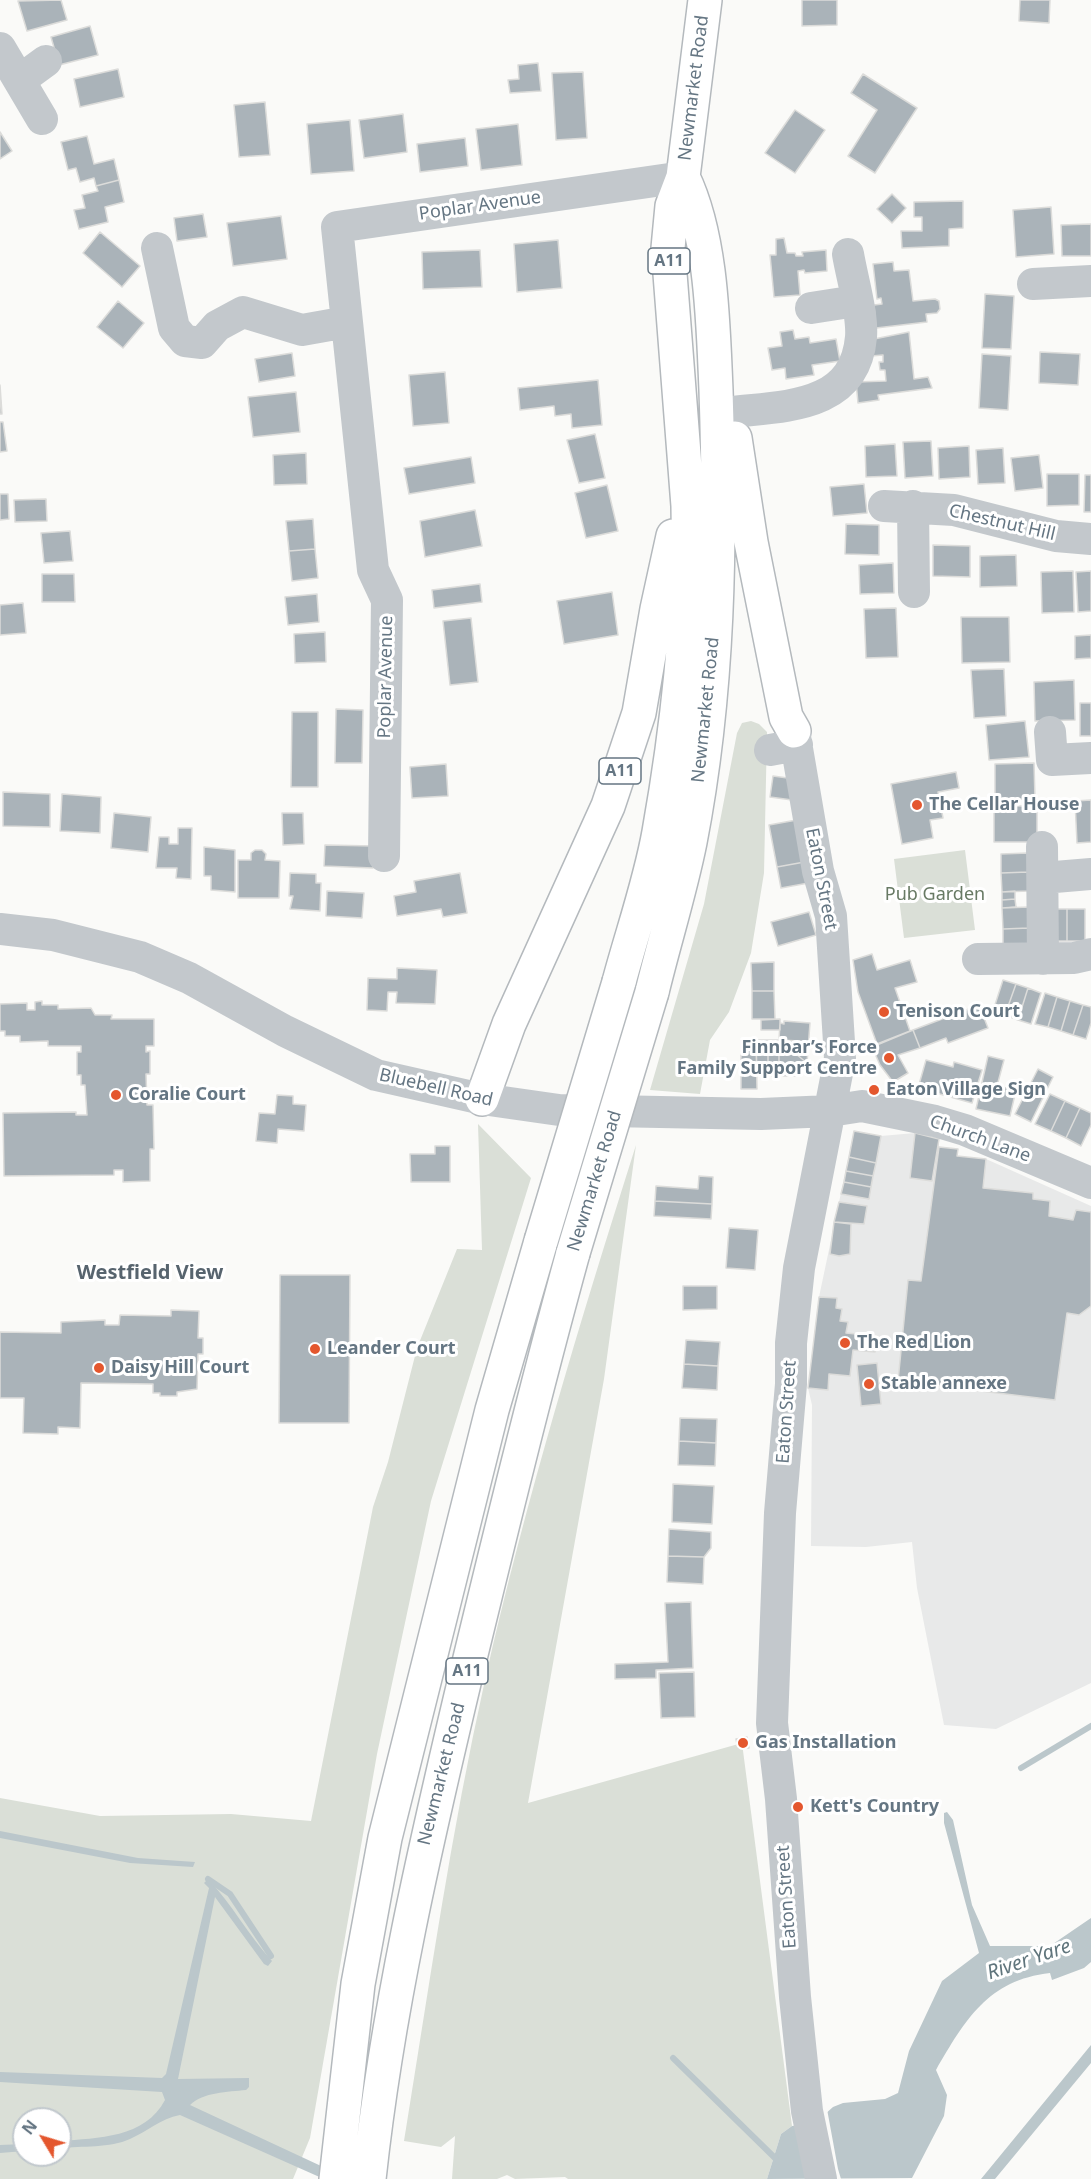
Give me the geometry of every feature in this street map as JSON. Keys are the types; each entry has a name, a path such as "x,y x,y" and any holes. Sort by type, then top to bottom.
{"highway":[{"name":"Newmarket Road","path":"336,2179 358,1984 385,1838 492,1410 619,982 662,811 682,655 689,544 668,248 672,206 683,177 705,0"},
{"name":"Newmarket Road","path":"369,2179 378,2094 423,1854 528,1416 573,1253 652,992 690,842 713,680 720,537 713,315 695,201 683,177"},
{"path":"713,315 732,412 751,542 786,717 787,742"},
{"name":"A11","path":"482,1099 508,1024 608,806 639,713 657,609 678,518 688,506"}],"street":[{"path":"0,48 42,119"},
{"path":"20,80 46,61"},
{"name":"Poplar Avenue","path":"384,856 387,600 374,570 337,227 683,177"},
{"path":"157,248 174,328 185,341 202,343 217,326 243,312 302,330 347,322"},
{"path":"732,412 794,406 821,398 835,388 854,367 861,336 848,254"},
{"path":"1033,285 1091,281"},
{"path":"811,308 856,301"},
{"name":"Chestnut Hill","path":"914,592 898,506 954,510 1056,536 1091,539"},
{"name":"Eaton Street","path":"787,742 831,916 840,1058 799,1268 791,1342 791,1384 780,1513 772,1723 781,1799 794,1986 805,2086 821,2179"},
{"path":"1051,759 1091,758"},
{"path":"1042,847 1043,958"},
{"path":"1043,878 1091,874"},
{"name":"Bluebell Road","path":"0,929 53,935 140,957 189,978 285,1031 376,1075 482,1099 531,1108 618,1113 761,1114 830,1111"},
{"path":"978,959 1074,958 1091,954"},
{"name":"Church Lane","path":"830,1111 862,1106 935,1121 965,1130 1091,1183"}],"shaded area":[{"path":"854,1131 881,1136 915,1133 939,1139 939,1147 958,1149 957,1156 986,1159 1091,1206 1091,1683 996,1729 944,1725 917,1588 912,1542 866,1547 811,1546 812,1405 808,1388 819,1297"}],"green space":[{"path":"751,721 759,724 767,732 764,873 751,953 729,1012 710,1040 700,1094 650,1090 704,904 737,733 742,723"},
{"name":"Pub Garden","path":"965,850 975,930 904,938 894,859"},
{"path":"478,1124 531,1178 431,1501 377,1754 310,2138 293,2179 0,2179 0,1798 100,1816 231,1814 311,1821 373,1507 388,1462 417,1348 457,1249 482,1250"},
{"path":"636,1145 604,1379 528,1803 742,1743 792,2126 781,2134 767,2179 568,2179 565,2177 515,2179 507,2175 497,2179 452,2179 455,2136 441,2147 404,2141 451,1852 485,1680 518,1545 574,1344"}],"water":[{"name":"River Yare","path":"947,1812 953,1820 972,1905 990,1946 1050,1946 1091,1918 1091,1962 1084,1968 1052,1980 1050,1973 1028,1977 1010,1984 994,1994 968,2019 936,2070 947,2095 944,2116 912,2178 767,2179 781,2134 792,2126 815,2123 833,2107 843,2103 885,2099 898,2093 909,2051 942,1981 979,1953 944,1823 944,1813"},
{"path":"0,1831 138,1858 195,1862 193,1867 130,1863 0,1838"},
{"path":"208,1879 272,1961 268,1966 264,1964 215,1897 178,2079 249,2078 249,2087 246,2090 202,2097 190,2105 349,2179 324,2179 180,2115 166,2119 122,2142 72,2147 72,2140 119,2134 146,2122 165,2100 162,2092 0,2082 0,2072 162,2078 166,2074 209,1888 204,1883"},
{"path":"1091,2045 1091,2063 995,2179 981,2179"},
{"path":"12,2144 12,2152 0,2153 0,2145"}],"pier":[{"path":"827,2109 841,2179 833,2179 822,2114"}],"building":[{"path":"61,0 67,20 27,31 18,1"},
{"path":"802,0 837,0 837,25 802,26"},
{"path":"1020,0 1050,0 1049,23 1019,21"},
{"path":"90,26 98,55 59,65 51,37"},
{"path":"538,63 541,91 510,93 508,80 519,79 518,65"},
{"path":"118,69 124,97 80,107 74,79"},
{"path":"583,72 587,138 556,140 552,73"},
{"path":"863,74 917,108 875,173 848,156 877,110 851,93"},
{"path":"265,102 270,155 239,157 234,105"},
{"path":"795,110 825,130 795,173 765,153"},
{"path":"403,114 407,152 364,158 359,120"},
{"path":"350,120 354,171 311,174 307,124"},
{"path":"518,124 522,165 481,170 476,129"},
{"path":"0,132 12,151 0,159"},
{"path":"87,136 94,164 114,159 119,180 96,186 94,178 80,182 76,168 68,170 61,142"},
{"path":"465,138 468,166 420,172 417,144"},
{"path":"119,180 124,202 105,207 108,222 79,229 74,210 85,208 82,195 98,191 96,186"},
{"path":"892,194 906,208 892,223 877,209"},
{"path":"963,201 963,228 949,229 949,246 902,248 901,231 922,231 922,217 914,217 914,202"},
{"path":"1051,207 1054,254 1016,257 1013,210"},
{"path":"203,214 207,237 177,241 174,218"},
{"path":"281,216 287,259 233,266 227,223"},
{"path":"1091,224 1091,256 1062,256 1061,225"},
{"path":"100,232 140,266 122,287 83,253"},
{"path":"784,238 787,253 795,253 796,256 803,256 802,252 826,250 827,271 805,273 804,270 798,271 800,295 774,297 770,255 776,255 776,239"},
{"path":"558,240 562,288 517,292 514,244"},
{"path":"480,250 482,287 423,289 422,252"},
{"path":"893,262 894,271 909,270 913,301 935,299 939,301 940,309 937,313 926,314 927,322 876,328 874,305 882,304 881,298 877,299 873,264"},
{"path":"985,294 1014,296 1011,349 982,348"},
{"path":"118,301 144,323 123,348 97,327"},
{"path":"793,330 795,339 809,337 810,343 836,339 840,361 812,365 814,375 786,379 785,368 772,370 768,348 782,346 780,332"},
{"path":"909,332 914,379 928,377 932,388 878,395 879,400 858,403 856,382 886,381 885,370 880,370 879,362 883,362 883,355 871,356 869,340"},
{"path":"1040,352 1080,354 1078,385 1039,383"},
{"path":"292,353 295,376 259,382 255,359"},
{"path":"982,354 1011,356 1008,410 979,408"},
{"path":"445,372 449,423 413,426 409,375"},
{"path":"598,380 602,425 572,428 571,414 555,416 554,406 520,410 518,388"},
{"path":"0,385 2,414 0,414"},
{"path":"296,392 300,432 253,437 248,397"},
{"path":"0,422 3,422 7,451 0,452"},
{"path":"595,434 605,478 579,483 567,440"},
{"path":"931,441 933,476 905,478 903,442"},
{"path":"895,444 897,476 866,477 865,446"},
{"path":"969,446 970,477 939,479 938,448"},
{"path":"1003,448 1005,483 978,484 976,450"},
{"path":"306,453 307,484 274,485 273,455"},
{"path":"1039,455 1043,488 1015,491 1011,458"},
{"path":"471,457 475,483 409,494 404,468"},
{"path":"1047,474 1079,474 1079,505 1047,506"},
{"path":"1085,475 1091,475 1091,512 1084,512"},
{"path":"864,484 867,513 833,516 830,487"},
{"path":"607,485 618,531 586,538 575,493"},
{"path":"0,494 8,494 9,519 0,520"},
{"path":"46,499 47,521 15,522 14,500"},
{"path":"475,510 482,546 425,557 420,521"},
{"path":"313,519 315,549 289,551 286,521"},
{"path":"846,524 879,525 879,555 845,554"},
{"path":"70,531 73,561 44,563 41,533"},
{"path":"933,545 970,546 970,577 933,576"},
{"path":"315,549 318,578 292,581 289,551"},
{"path":"1016,555 1017,586 980,587 980,556"},
{"path":"893,563 894,593 860,594 859,565"},
{"path":"1073,571 1074,612 1042,613 1041,572"},
{"path":"1091,571 1091,611 1078,612 1076,572"},
{"path":"42,574 74,574 75,602 42,602"},
{"path":"480,584 482,602 434,608 432,590"},
{"path":"612,592 618,635 564,644 557,601"},
{"path":"317,594 319,622 288,625 285,597"},
{"path":"23,603 26,633 0,635 0,605"},
{"path":"896,608 898,657 866,658 864,609"},
{"path":"961,617 1009,617 1010,662 962,663"},
{"path":"471,618 478,682 450,685 443,621"},
{"path":"325,632 326,662 295,663 294,634"},
{"path":"1091,635 1091,658 1075,659 1075,636"},
{"path":"1004,669 1006,716 974,718 971,670"},
{"path":"1074,680 1075,720 1035,721 1034,682"},
{"path":"1080,703 1091,703 1091,736 1080,736"},
{"path":"336,709 363,710 362,763 335,763"},
{"path":"292,712 318,712 318,787 291,787"},
{"path":"1025,721 1029,757 989,760 986,725"},
{"path":"1034,763 1035,799 995,800 995,764"},
{"path":"446,764 448,796 412,798 410,767"},
{"name":"The Cellar House","path":"956,772 959,788 938,792 943,818 930,820 933,838 902,844 891,784"},
{"path":"773,776 795,779 792,800 770,797"},
{"path":"3,792 50,794 50,827 3,826"},
{"path":"62,794 101,797 100,833 60,831"},
{"path":"1091,800 1091,842 1077,843 1075,801"},
{"path":"994,806 1037,806 1037,842 994,842"},
{"path":"114,813 151,817 148,852 111,848"},
{"path":"282,813 303,813 304,844 283,845"},
{"path":"802,819 810,861 777,867 769,825"},
{"path":"178,828 192,828 191,879 176,878 177,868 156,868 159,837 169,837 169,844 178,844"},
{"path":"325,845 374,846 373,868 324,866"},
{"path":"204,847 235,850 235,892 211,890 211,876 204,876"},
{"path":"255,850 262,850 266,854 265,860 280,861 279,898 238,898 238,860 251,860 251,853"},
{"path":"1028,853 1028,872 1001,873 1001,854"},
{"path":"810,861 814,882 781,888 777,867"},
{"path":"1028,872 1029,891 1002,892 1001,873"},
{"path":"290,873 316,874 316,883 321,883 320,911 290,909 293,896 289,896"},
{"path":"460,873 467,913 443,917 441,909 397,916 394,896 416,892 414,881"},
{"path":"327,891 364,893 362,918 326,916"},
{"path":"1015,891 1015,899 1002,900 1002,892"},
{"path":"1015,899 1016,907 1002,908 1002,900"},
{"path":"1029,907 1029,928 1003,929 1002,908"},
{"path":"1049,909 1067,909 1067,941 1049,941"},
{"path":"1067,909 1085,909 1085,941 1067,941"},
{"path":"809,912 816,935 778,946 771,922"},
{"path":"1029,928 1030,949 1003,950 1003,929"},
{"name":"Tenison Court","path":"872,954 877,970 910,960 917,982 895,988 910,1031 877,1044 858,992 853,960"},
{"path":"774,962 774,991 752,991 751,963"},
{"path":"397,968 437,970 435,1004 396,1003 397,992 388,992 387,1011 367,1010 368,978 397,979"},
{"path":"1003,980 1016,984 1005,1015 993,1011"},
{"path":"1016,984 1028,988 1018,1020 1005,1015"},
{"path":"1028,988 1041,993 1031,1024 1018,1020"},
{"path":"752,991 774,991 775,1019 752,1019"},
{"path":"1045,993 1057,997 1048,1027 1035,1024"},
{"path":"1057,997 1070,1001 1061,1031 1048,1027"},
{"name":"Coralie Court","path":"42,1001 42,1005 58,1005 58,1009 91,1008 95,1015 112,1015 111,1019 154,1019 154,1046 146,1046 146,1052 150,1051 150,1074 146,1074 147,1105 153,1105 154,1149 150,1149 150,1181 123,1182 123,1170 114,1170 114,1175 4,1176 3,1113 76,1112 76,1115 87,1115 85,1085 81,1085 81,1075 77,1075 77,1052 81,1052 81,1046 48,1046 48,1041 20,1042 20,1036 5,1036 5,1031 0,1031 0,1004 27,1003 27,1010 35,1010 35,1002"},
{"path":"1070,1001 1083,1005 1073,1035 1061,1031"},
{"path":"979,1005 988,1028 948,1043 946,1038 920,1048 913,1030"},
{"path":"1083,1005 1091,1007 1091,1023 1086,1039 1073,1035"},
{"path":"780,1019 780,1030 761,1030 761,1020"},
{"path":"784,1021 810,1023 807,1063 796,1054 800,1041 779,1040 780,1023 784,1024"},
{"name":"Finnbar’s Force Family Support Centre","path":"913,1030 920,1048 898,1055 908,1073 893,1082 880,1065 872,1047"},
{"path":"741,1040 756,1040 757,1089 741,1089"},
{"path":"756,1040 768,1040 768,1076 757,1076"},
{"path":"768,1040 779,1040 779,1076 768,1076"},
{"path":"779,1040 800,1041 796,1054 807,1063 795,1076 779,1076"},
{"path":"988,1056 1004,1060 997,1086 1016,1090 1010,1116 976,1109"},
{"path":"926,1060 953,1067 954,1062 982,1070 972,1103 918,1088"},
{"path":"1038,1069 1053,1077 1031,1122 1015,1114"},
{"path":"1050,1094 1065,1101 1051,1131 1035,1124"},
{"path":"277,1095 293,1096 293,1104 306,1105 304,1131 278,1129 277,1143 256,1141 259,1113 275,1114"},
{"path":"1065,1101 1080,1108 1066,1138 1051,1131"},
{"path":"1080,1108 1091,1113 1091,1125 1081,1146 1066,1138"},
{"path":"854,1131 881,1136 876,1163 849,1157"},
{"path":"915,1133 939,1139 932,1181 910,1178"},
{"path":"435,1146 450,1146 450,1182 411,1182 410,1154 435,1154"},
{"path":"939,1147 958,1149 957,1156 986,1159 983,1188 1033,1193 1033,1199 1050,1201 1049,1216 1073,1220 1076,1210 1091,1212 1091,1306 1079,1315 1067,1313 1055,1400 898,1381 908,1280 921,1281"},
{"path":"849,1157 876,1163 873,1176 846,1171"},
{"path":"846,1171 873,1176 871,1187 844,1182"},
{"path":"699,1176 713,1177 712,1204 655,1201 656,1186 698,1189"},
{"path":"844,1182 871,1187 869,1199 841,1194"},
{"path":"655,1201 712,1204 711,1219 654,1216"},
{"path":"839,1202 867,1206 864,1224 834,1222"},
{"path":"834,1222 851,1224 850,1254 839,1256 830,1254"},
{"path":"729,1228 758,1230 755,1270 726,1268"},
{"name":"Leander Court","path":"280,1275 350,1275 349,1423 279,1423"},
{"path":"683,1286 717,1286 717,1309 683,1310"},
{"name":"The Red Lion","path":"819,1297 837,1298 836,1308 842,1309 840,1321 848,1322 846,1333 877,1336 875,1352 853,1350 850,1376 829,1374 828,1390 808,1388"},
{"name":"Daisy Hill Court","path":"171,1310 199,1311 198,1338 203,1338 203,1354 198,1354 197,1389 177,1392 177,1396 160,1396 160,1393 153,1393 153,1384 81,1383 80,1428 58,1427 58,1434 23,1433 24,1398 0,1398 0,1332 61,1333 61,1322 105,1320 105,1325 119,1325 120,1315 171,1316"},
{"path":"686,1340 720,1342 718,1366 684,1364"},
{"name":"Stable annexe","path":"877,1363 881,1404 861,1406 857,1365"},
{"path":"684,1364 718,1366 717,1390 682,1388"},
{"path":"680,1418 717,1419 716,1443 679,1441"},
{"path":"679,1441 716,1443 715,1466 678,1465"},
{"path":"673,1484 714,1486 712,1524 672,1522"},
{"path":"669,1529 711,1532 711,1548 704,1557 668,1556"},
{"path":"668,1556 704,1557 703,1584 667,1582"},
{"path":"691,1602 693,1668 656,1670 656,1678 615,1679 615,1664 668,1662 665,1603"},
{"path":"694,1672 695,1717 661,1718 659,1673"},
{"name":"Gas Installation","path":"747,1737 749,1748 738,1749 736,1739"}],"waterway":[{"path":"1021,1768 1091,1726"},
{"path":"208,1879 230,1894 271,1956"},
{"path":"673,2058 775,2158"}],"place":[{"name":"The Cellar House","path":"917,805"},
{"name":"Tenison Court","path":"884,1012"},
{"name":"Finnbar’s Force Family Support Centre","path":"889,1058"},
{"name":"Eaton Village Sign","path":"874,1090"},
{"name":"Coralie Court","path":"116,1095"},
{"name":"The Red Lion","path":"845,1343"},
{"name":"Leander Court","path":"315,1349"},
{"name":"Daisy Hill Court","path":"99,1368"},
{"name":"Stable annexe","path":"869,1384"},
{"name":"Gas Installation","path":"743,1743"},
{"name":"Kett's Country","path":"798,1807"}],"district":[{"name":"Westfield View","path":"150,1273"}]}
